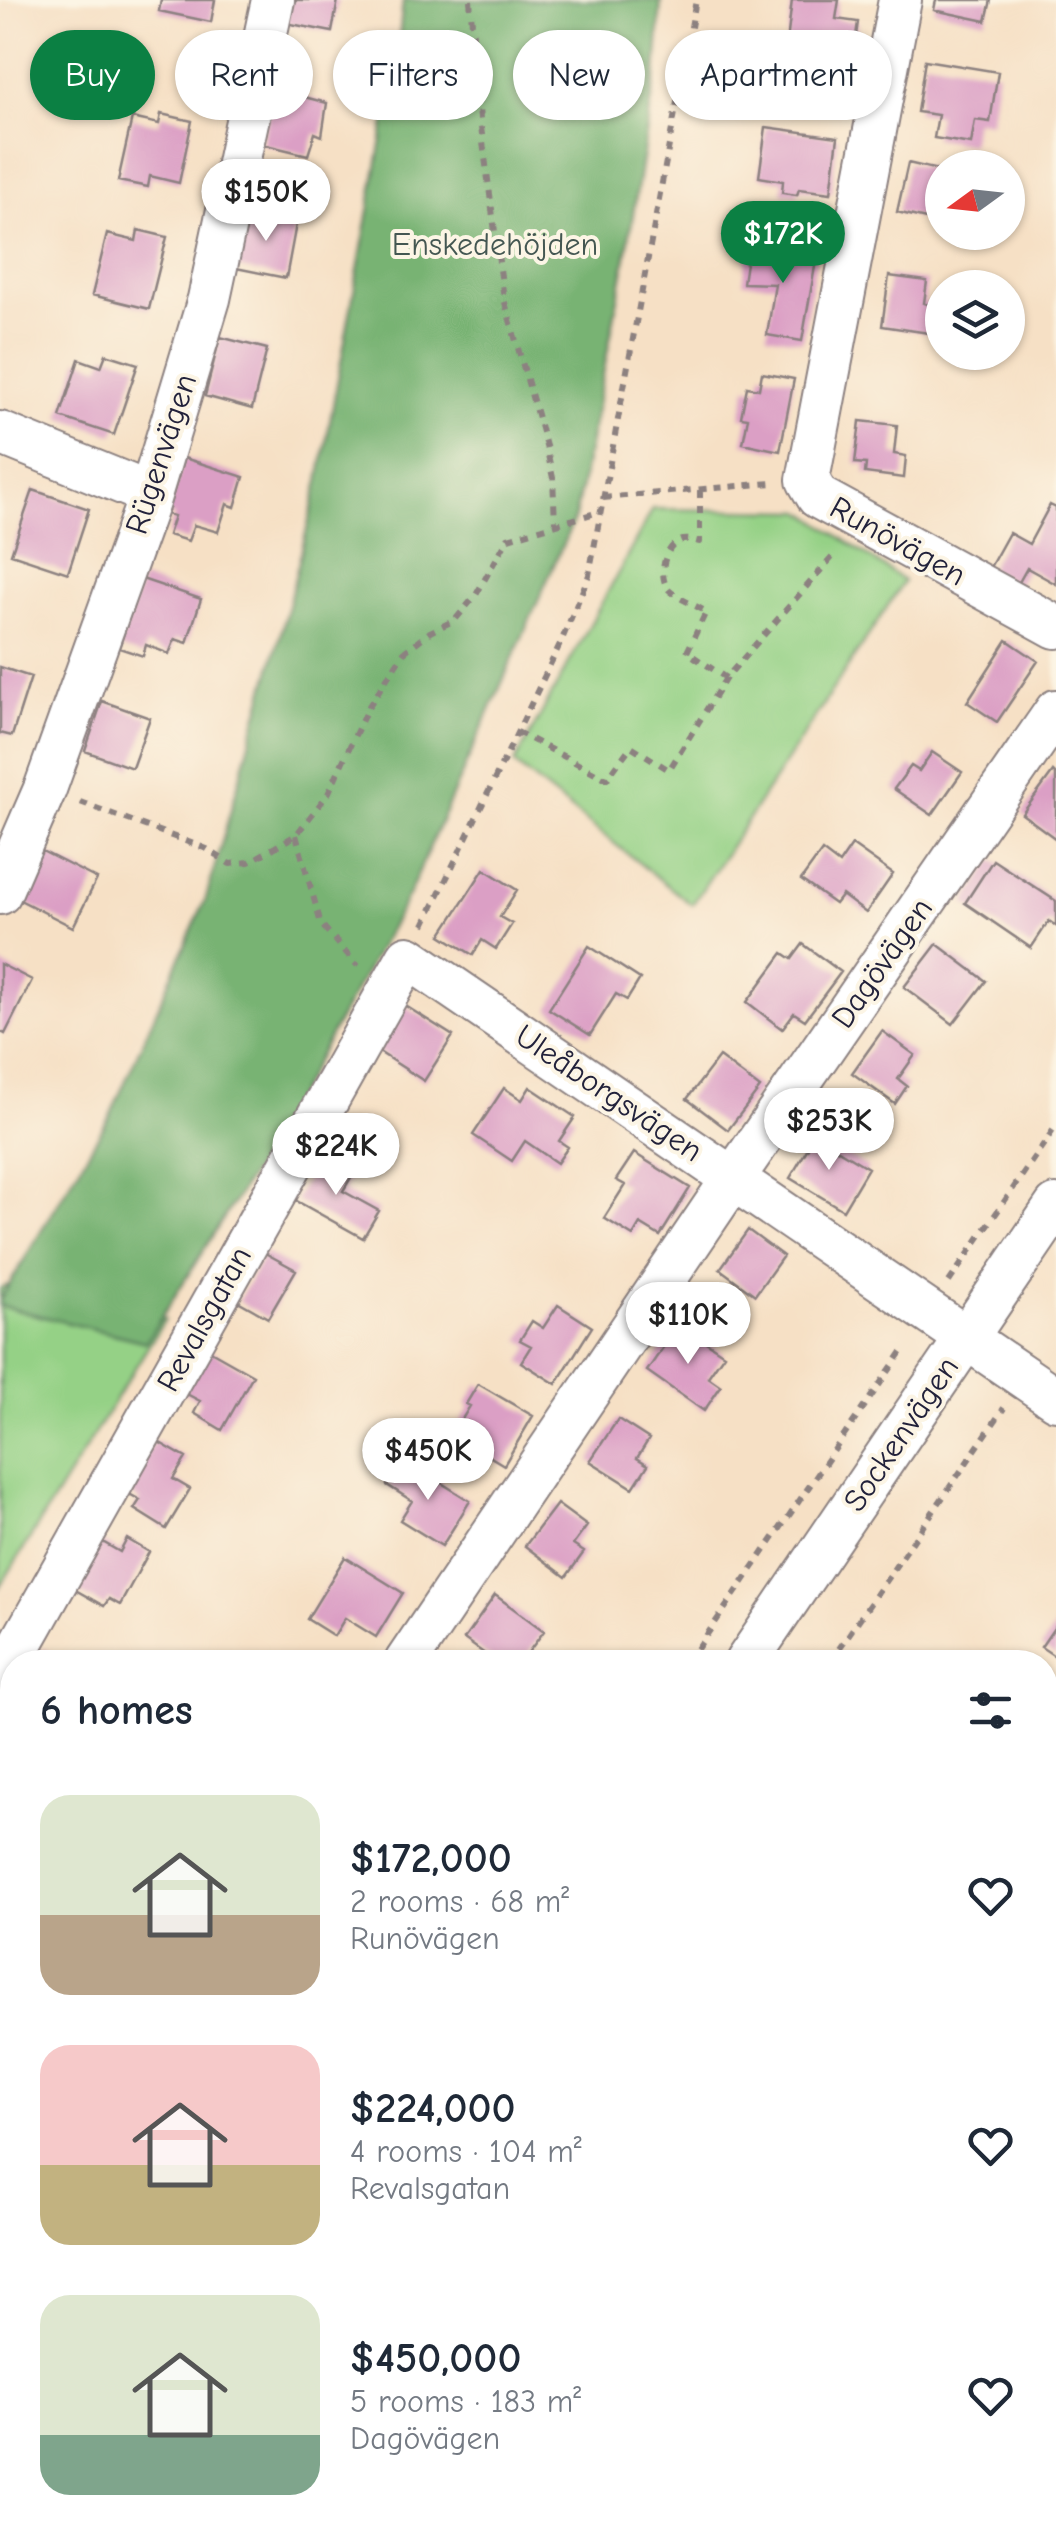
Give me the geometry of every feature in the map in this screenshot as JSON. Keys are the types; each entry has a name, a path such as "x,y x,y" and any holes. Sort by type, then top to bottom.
{"street":[{"name":"Rügenvägen","path":"0,893 45,789 150,494 210,299 273,0"},
{"name":"Runövägen","path":"900,0 808,480 818,497 1056,627"},
{"path":"0,433 150,494"},
{"name":"Dagövägen","path":"414,1650 1056,711"},
{"name":"Uleåborgsvägen","path":"408,957 1040,1390"},
{"name":"Revalsgatan","path":"17,1650 408,957"},
{"name":"Sockenvägen","path":"754,1650 1056,1206"}],"path":[{"path":"470,0 480,120 504,300 546,446 553,478 555,522"},
{"path":"408,957 562,642 589,575 696,0"},
{"path":"604,498 808,480"},
{"path":"700,490 700,542 684,540 674,546 665,557 664,577 668,589 706,612 687,652 726,678"},
{"path":"45,789 208,849 230,864 248,862 296,835 328,794 366,709 404,652 454,620 476,596 508,538 600,512"},
{"path":"518,732 606,780 631,746 669,770 726,678 863,522"},
{"path":"296,835 321,924 386,994"},
{"path":"696,1650 1056,1126"},
{"path":"839,1650 1040,1390"}],"green space":[{"name":"Enskedehöjden","path":"403,0 661,0 656,75 625,263 575,517 409,894 267,1149 146,1342 0,1306 0,1300 110,1116 206,898 319,481 386,120 493,120 493,30 400,30"},
{"path":"653,509 803,511 904,581 692,905 514,764"},
{"path":"26,1276 77,1281 165,1319 0,1587 0,1289"}],"building":[{"path":"161,0 215,0 211,22 159,11"},
{"path":"290,0 338,0 332,32 286,23"},
{"path":"792,0 839,0 836,19 858,22 857,30 788,30"},
{"path":"936,0 991,0 986,21 934,10"},
{"path":"925,60 998,72 990,122 975,120 971,144 934,138 938,115 917,112"},
{"path":"313,99 327,103 322,136 315,133 308,155 262,144 267,120 313,120"},
{"path":"161,114 192,121 179,183 150,176 148,187 118,181 132,120 159,124"},
{"path":"766,127 838,137 831,193 799,189 797,195 782,193 783,181 759,177"},
{"path":"908,163 925,167 925,219 897,212"},
{"path":"246,210 297,219 286,278 236,268"},
{"path":"138,230 167,237 149,309 92,295 107,234 136,241"},
{"path":"749,242 786,245 785,252 817,255 802,341 767,335 775,284 743,283"},
{"path":"889,276 925,281 925,332 882,326"},
{"path":"220,337 267,349 252,409 205,396"},
{"path":"106,354 138,364 114,435 60,417 79,359 101,367"},
{"path":"762,373 794,379 780,451 743,443 748,418 741,417 747,387 759,389"},
{"path":"860,421 897,425 894,454 906,456 904,478 865,473 866,464 855,463"},
{"path":"184,458 244,477 235,507 227,504 218,532 194,525 188,541 168,535 174,516 167,514"},
{"path":"33,490 89,509 68,573 11,554"},
{"path":"1050,505 1056,508 1056,584 1027,568 1018,584 989,569 1009,533 1029,544"},
{"path":"142,579 201,599 187,643 175,639 169,654 146,645 143,656 119,648"},
{"path":"1007,640 1038,661 997,722 967,702"},
{"path":"0,667 31,677 12,736 0,733"},
{"path":"102,701 150,718 132,768 85,751"},
{"path":"932,752 962,772 932,815 894,789 911,766 919,771"},
{"path":"1053,772 1056,775 1056,839 1022,814"},
{"path":"852,845 893,874 866,913 842,895 835,904 801,880 822,851 839,864"},
{"path":"42,851 97,879 73,927 18,899"},
{"path":"993,860 1056,901 1056,926 1049,921 1031,948 965,903"},
{"path":"484,869 517,890 500,917 512,924 496,949 482,940 473,955 441,935"},
{"path":"803,944 841,972 805,1020 794,1013 782,1029 747,1002 783,953 792,959"},
{"path":"937,944 986,981 953,1024 904,987"},
{"path":"589,946 640,979 627,1000 616,994 590,1035 549,1009"},
{"path":"0,964 32,980 5,1034 0,1031"},
{"path":"401,1003 453,1036 424,1081 373,1048"},
{"path":"882,1031 915,1055 898,1079 907,1086 895,1104 852,1073"},
{"path":"719,1057 760,1088 728,1130 687,1099"},
{"path":"530,1087 575,1117 559,1141 568,1147 557,1163 525,1141 512,1161 473,1135 504,1088 522,1100"},
{"path":"815,1136 868,1168 843,1210 790,1178"},
{"path":"634,1153 690,1188 660,1236 640,1224 633,1236 604,1218 625,1185 616,1180"},
{"path":"320,1155 353,1174 343,1191 379,1211 363,1238 295,1200"},
{"path":"748,1230 783,1256 755,1295 720,1269"},
{"path":"265,1253 296,1270 268,1318 238,1301"},
{"path":"558,1305 592,1327 556,1384 521,1362 531,1346 520,1340 532,1321 543,1328"},
{"path":"679,1324 724,1354 708,1377 721,1386 704,1411 647,1371"},
{"path":"207,1349 253,1375 222,1430 194,1413 200,1401 183,1392"},
{"path":"478,1384 533,1416 504,1465 453,1434"},
{"path":"618,1419 649,1439 637,1458 648,1465 633,1488 590,1461"},
{"path":"155,1440 186,1458 173,1479 190,1489 166,1529 134,1509 140,1500 124,1491"},
{"path":"403,1459 470,1501 442,1546 400,1520 412,1501 387,1485"},
{"path":"557,1504 587,1526 573,1545 584,1552 566,1577 525,1546"},
{"path":"127,1539 149,1552 120,1605 109,1599 104,1606 72,1588 99,1540 120,1552"},
{"path":"345,1557 403,1593 376,1637 345,1618 334,1636 307,1619"},
{"path":"495,1595 544,1631 530,1650 479,1650 464,1639"},
{"path":"1056,1625 1056,1650 1041,1647"}]}
